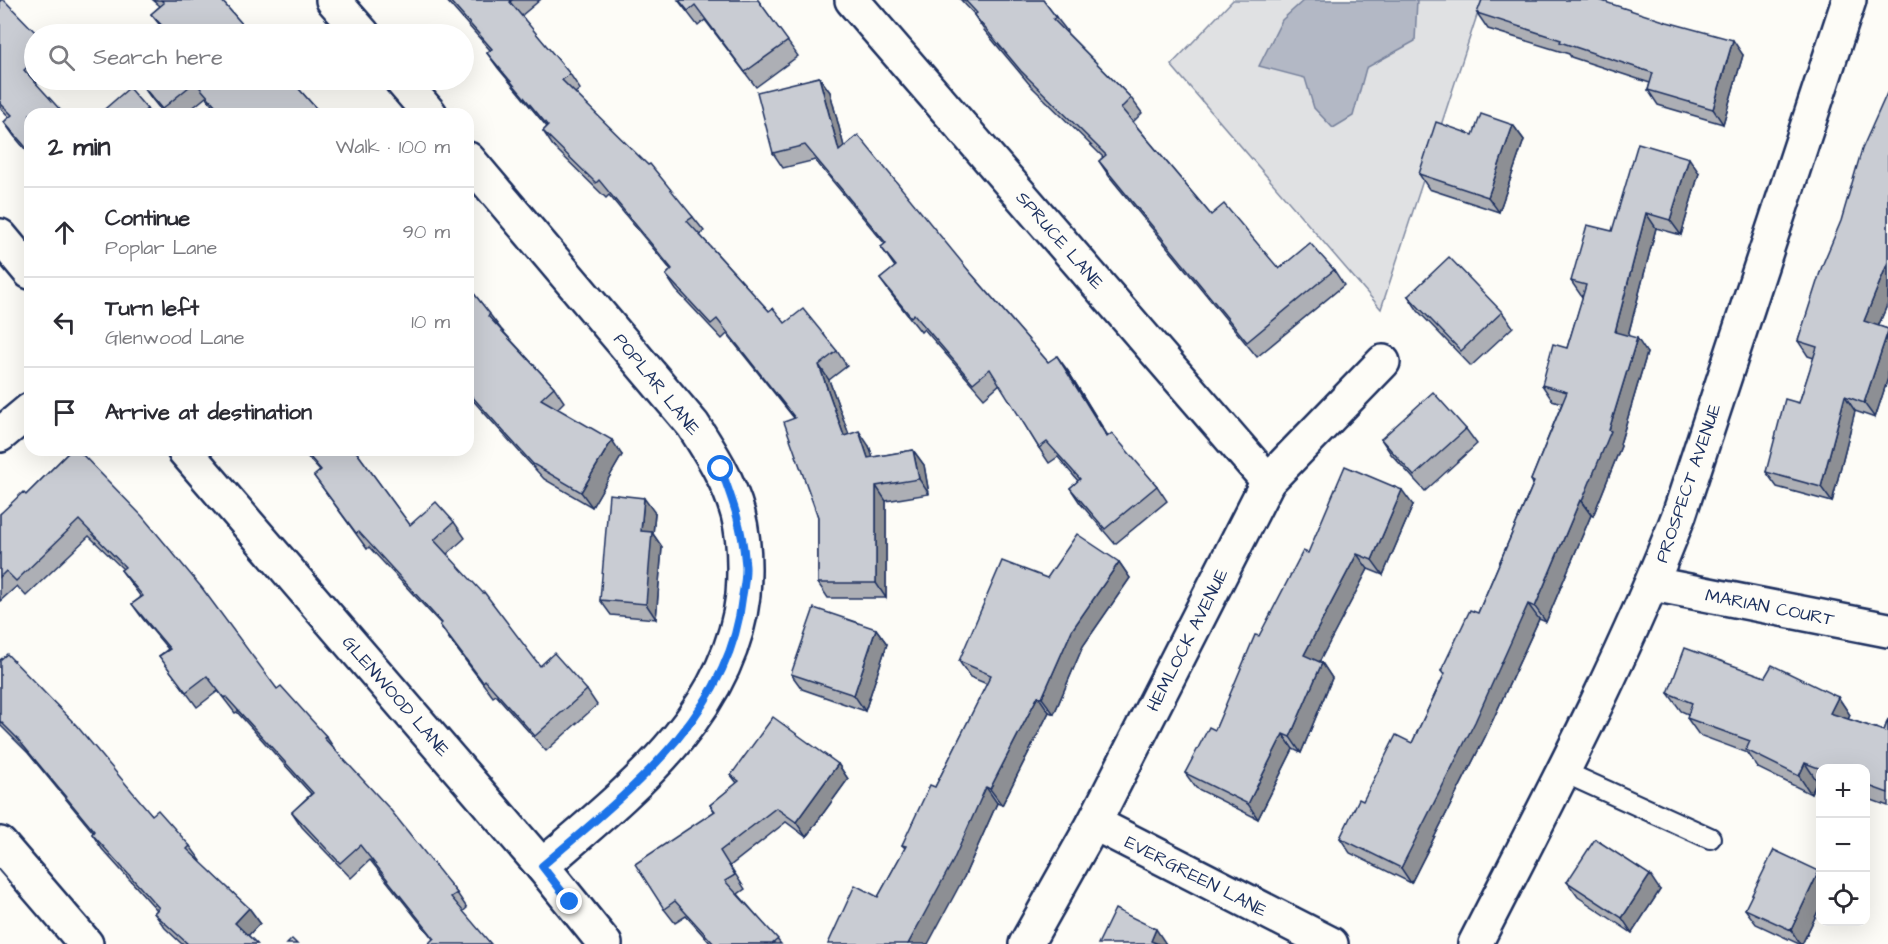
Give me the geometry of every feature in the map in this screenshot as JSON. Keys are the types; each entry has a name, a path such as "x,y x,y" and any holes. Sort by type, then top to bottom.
{"street":[{"path":"333,0 354,24"},
{"name":"SPRUCE LANE","path":"852,0 1268,480"},
{"name":"PROSPECT AVENUE","path":"1475,944 1564,772 1653,584 1679,515 1845,1"},
{"path":"410,90 425,108"},
{"name":"POPLAR LANE","path":"474,166 693,425 721,469 738,513 746,564 741,615 725,666 704,703 672,746 620,799 542,866"},
{"path":"0,236 24,265"},
{"name":"HEMLOCK AVENUE","path":"1026,944 1094,824 1268,480 1383,362"},
{"path":"0,435 24,415"},
{"name":"GLENWOOD LANE","path":"189,456 542,866 605,944"},
{"name":"MARIAN COURT","path":"1653,584 1888,630"},
{"name":"EVERGREEN LANE","path":"1094,824 1331,944"},
{"path":"0,844 86,944"}],"lane":[{"path":"1564,772 1710,838"}],"shaded area":[{"path":"1233,0 1482,0 1381,309 1171,65"},
{"path":"1304,0 1417,0 1415,41 1366,68 1353,116 1333,128 1314,108 1305,78 1259,66 1282,20"}],"building":[{"path":"0,0 4,0 27,24 24,24 24,90 42,90 59,108 24,108 24,145 4,122 12,115 0,103"},
{"path":"161,0 221,0 242,24 160,24 151,14 164,3"},
{"path":"449,0 512,0 510,2 570,74 562,80 648,165 650,164 693,217 687,221 769,311 773,308 785,323 803,309 837,351 819,365 844,436 859,431 868,458 913,450 919,479 876,486 876,583 818,583 818,517 784,422 795,418 717,319 711,324 666,275 672,269 599,180 596,183 543,131 548,126 487,53 492,49 474,28 474,24 470,24"},
{"path":"679,0 758,0 788,41 745,72 695,5 688,11"},
{"path":"965,0 1043,0 1056,17 1053,19 1131,98 1121,108 1211,215 1224,204 1279,269 1310,243 1334,270 1247,342 1099,161 1106,155 1021,71 974,15 977,13"},
{"path":"1482,0 1599,0 1733,40 1713,109 1648,90 1653,73 1477,13"},
{"path":"819,77 839,151 858,135 969,271 1048,362 1057,356 1107,437 1112,433 1157,486 1105,529 1070,488 1080,479 1047,442 1039,448 990,369 973,383 914,314 911,317 880,279 896,266 881,247 886,243 805,145 773,153 757,92"},
{"path":"127,90 131,90 146,108 106,108"},
{"path":"146,90 185,90 163,108"},
{"path":"202,90 300,90 316,108 218,108"},
{"path":"1887,93 1888,262 1864,321 1888,329 1888,331 1864,403 1845,396 1821,487 1766,472 1785,399 1799,403 1817,347 1798,341 1822,266 1841,221 1862,149"},
{"path":"1481,114 1513,125 1488,197 1419,174 1436,122 1473,135"},
{"path":"1638,143 1689,158 1670,220 1646,213 1615,332 1637,338 1609,430 1611,431 1535,607 1528,604 1475,722 1401,868 1340,838 1359,799 1363,801 1396,735 1412,743 1445,673 1441,671 1470,610 1478,613 1534,482 1531,480 1567,392 1542,385 1553,344 1567,348 1586,285 1571,281 1587,225 1612,231"},
{"path":"1449,257 1502,312 1461,351 1408,296"},
{"path":"474,294 490,314 488,316 554,387 541,399 612,440 581,492 533,464 474,399"},
{"path":"1433,392 1466,429 1414,476 1381,439"},
{"path":"65,456 84,456 142,516 202,588 277,689 281,686 326,736 324,738 389,808 457,893 451,897 491,944 428,944 434,938 360,845 340,863 292,812 313,793 226,697 224,698 207,676 186,692 159,656 170,649 132,604 143,596 121,570 125,567 79,520 16,581 6,571 0,577 0,514 23,492 26,495"},
{"path":"309,456 359,456 410,525 436,502 454,522 434,540 484,592 540,666 554,653 587,690 535,736 485,680 483,682 440,625 442,623 359,532 356,533 314,476 321,470"},
{"path":"1345,466 1402,490 1372,560 1357,554 1304,655 1322,663 1290,737 1283,734 1248,804 1185,773 1209,727 1215,730 1255,635 1259,636 1303,551 1308,553"},
{"path":"609,494 644,498 641,531 652,532 646,604 600,600"},
{"path":"1077,534 1119,562 1072,630 1042,698 1038,696 990,789 986,787 953,861 908,944 828,944 855,885 878,897 906,846 902,845 930,785 935,787 991,675 959,661 1002,561 1047,578"},
{"path":"814,608 876,629 854,695 791,674"},
{"path":"1685,648 1765,677 1772,665 1838,697 1830,713 1884,731 1888,719 1888,793 1870,786 1870,764 1816,764 1816,767 1805,763 1799,776 1746,750 1750,741 1687,718 1692,703 1668,693"},
{"path":"7,654 76,725 152,815 158,810 190,846 187,849 249,908 235,923 257,944 188,944 154,913 159,908 92,834 94,831 17,738 0,721 0,660"},
{"path":"773,717 838,764 796,822 776,808 720,851 735,875 725,881 778,939 772,944 714,944 675,901 664,909 635,864 715,811 710,805 739,781 731,775"},
{"path":"1595,839 1650,875 1622,918 1567,882"},
{"path":"1774,850 1816,870 1816,877 1791,930 1745,909"},
{"path":"1115,909 1156,929 1151,941 1159,944 1098,944"},
{"path":"292,939 297,944 287,944"}],"route":[{"path":"570,902 542,866 620,799 672,746 704,703 725,666 741,615 746,564 738,513 721,469"}]}
